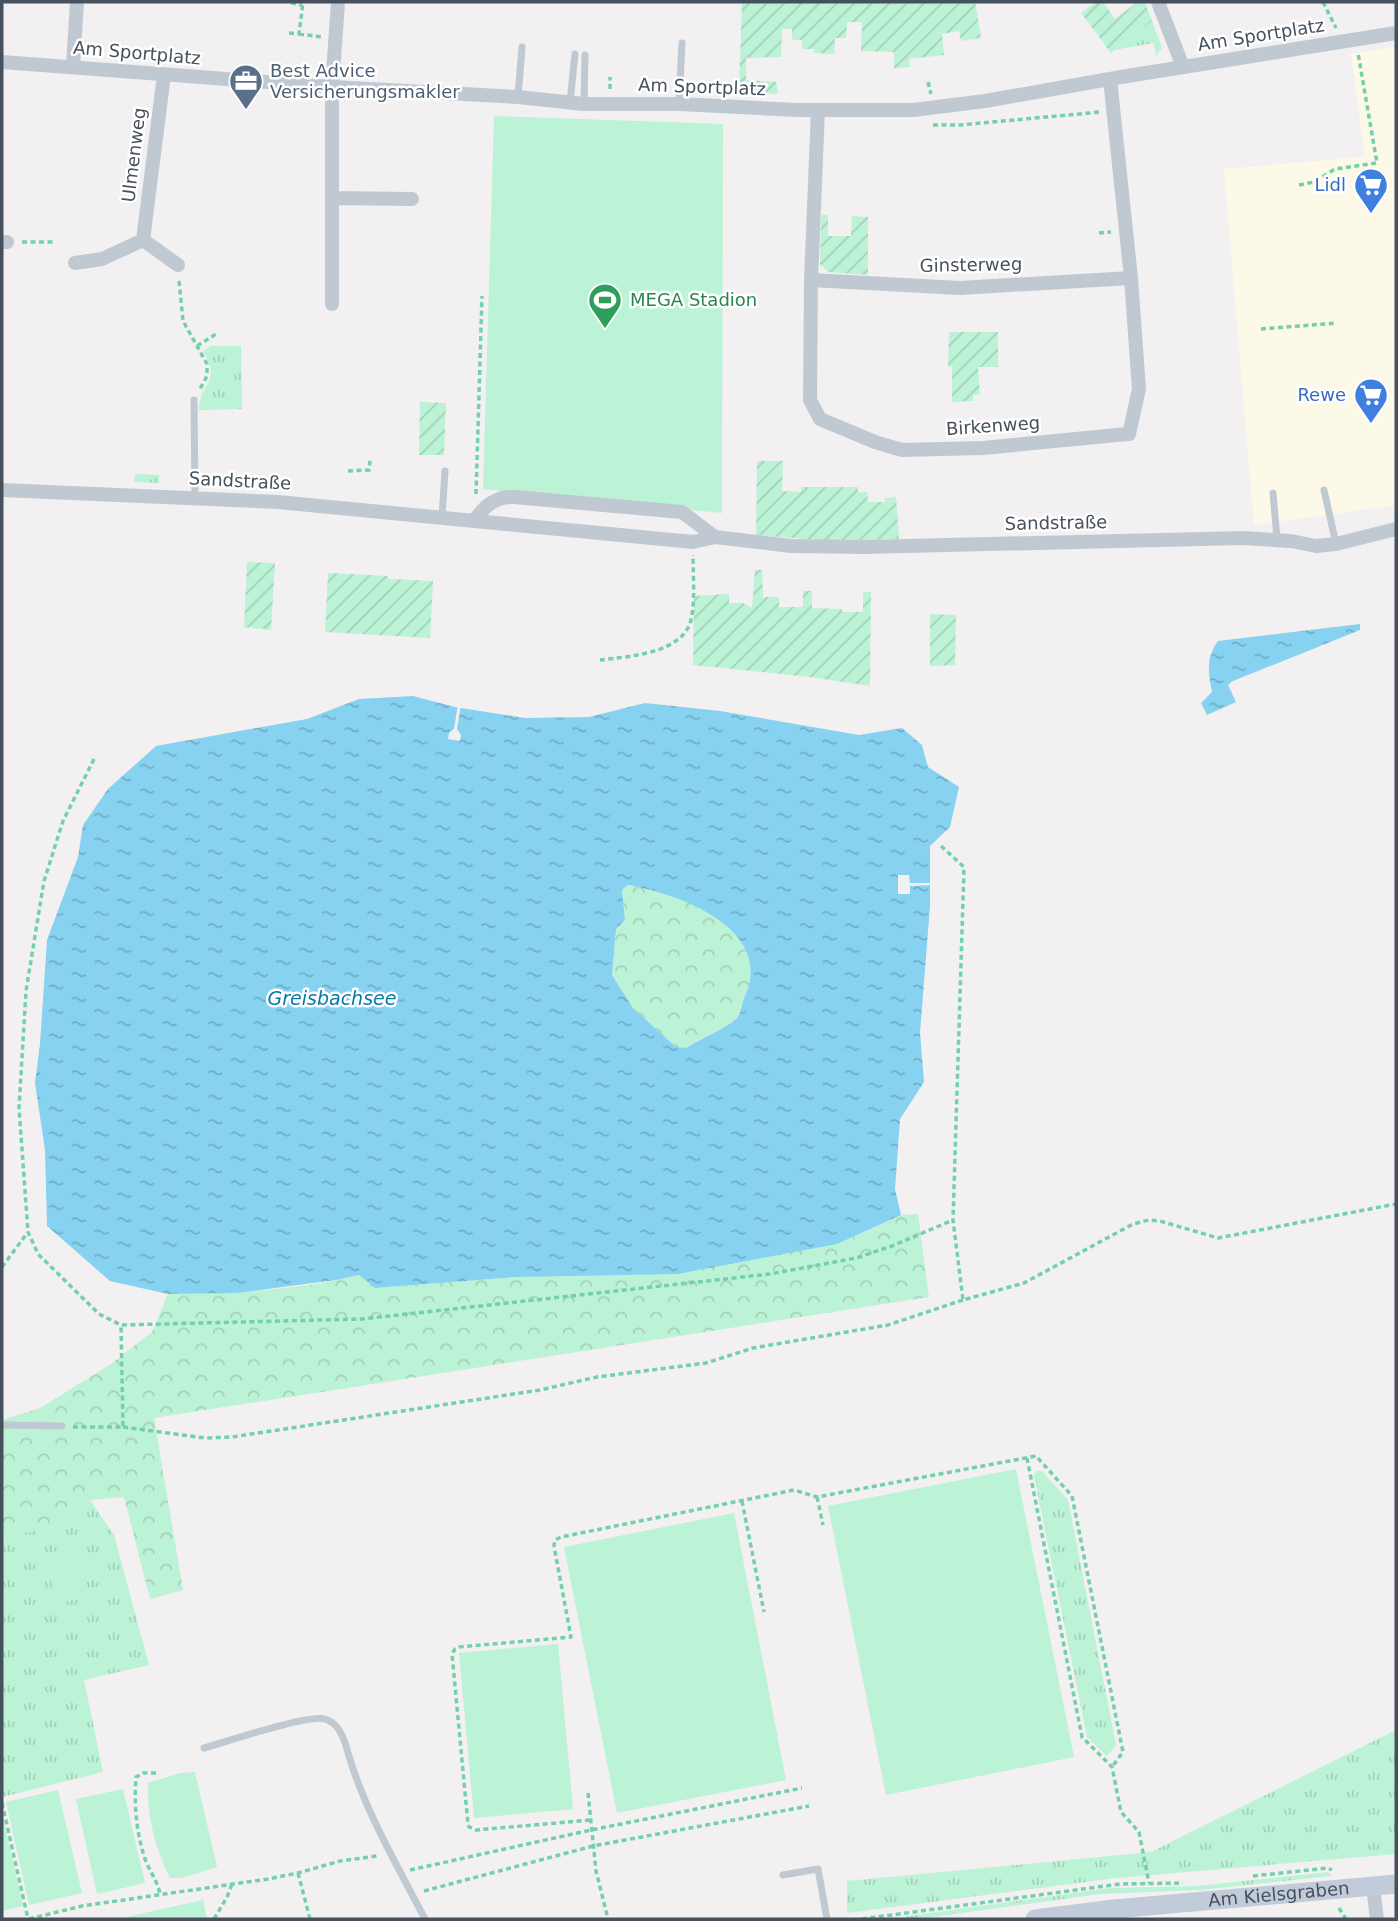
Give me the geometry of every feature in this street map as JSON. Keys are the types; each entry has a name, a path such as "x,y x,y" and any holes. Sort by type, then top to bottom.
{"street":[{"path":"73,66 77,2"},
{"path":"332,304 332,87 338,2"},
{"path":"1158,2 1183,67"},
{"name":"Am Sportplatz","path":"2,62 577,103 913,110 985,101 1396,33"},
{"name":"Ulmenweg","path":"143,240 164,75"},
{"name":"Birkenweg","path":"818,110 811,280 810,400 820,419 902,450 983,448 1129,433 1139,389 1131,278 1110,79"},
{"path":"332,198 412,199"},
{"path":"75,263 102,259 143,240 178,265"},
{"name":"Ginsterweg","path":"811,280 960,288 1131,278"},
{"name":"Sandstraße","path":"2,490 278,502 693,542 715,537 791,546 1277,539 1316,546 1336,544 1396,529"},
{"path":"475,520 491,503 498,499 514,497 682,512 715,537"},
{"name":"Am Kielsgraben","path":"1035,1919 1114,1909 1396,1884"},
{"path":"1373,1887 1377,1919"}],"lane":[{"path":"679,104 682,43"},
{"path":"518,97 522,47"},
{"path":"575,54 577,103"},
{"path":"577,103 586,55"},
{"path":"194,400 195,498"},
{"path":"442,517 445,471"},
{"path":"1324,490 1336,544"},
{"path":"1273,494 1277,539"},
{"path":"2,1425 62,1426"},
{"path":"204,1748 304,1720 325,1719 332,1723 345,1741 358,1786 425,1919"},
{"path":"783,1875 818,1869 827,1919"}],"path":[{"path":"1299,185 1314,182 1339,168 1377,163 1349,41 1323,2"},
{"path":"291,4 302,3 299,34"},
{"path":"289,33 312,36"},
{"path":"610,77 610,93"},
{"path":"920,125 960,125 1104,112"},
{"path":"1099,233 1117,231"},
{"path":"4,242 54,242"},
{"path":"178,265 183,321 208,370 194,400"},
{"path":"475,520 482,296"},
{"path":"1261,329 1337,323"},
{"path":"197,346 216,334"},
{"path":"348,471 369,470 370,461"},
{"path":"600,660 643,654 665,646 688,631 692,616 693,542"},
{"path":"94,759 64,821 44,881 26,991 19,1108 28,1231 38,1254 99,1314 121,1325 362,1319 770,1274 856,1258 953,1220"},
{"path":"941,846 964,867 953,1220 963,1300"},
{"path":"62,1426 123,1427 205,1438 232,1437 540,1391 597,1377 706,1363 753,1348 888,1325 1024,1283 1133,1224 1149,1220 1218,1238 1396,1204"},
{"path":"2,1267 28,1231"},
{"path":"121,1325 123,1427"},
{"path":"590,1819 476,1830 469,1827 453,1651 459,1647 571,1637 554,1546 557,1538 794,1490 817,1497 1036,1456 1072,1496 1123,1752 1112,1767"},
{"path":"1027,1458 1082,1737 1112,1767 1121,1812 1139,1832 1149,1883"},
{"path":"817,1497 823,1525"},
{"path":"742,1501 764,1612"},
{"path":"156,1773 144,1773 136,1777 134,1808 146,1860 158,1881 160,1895"},
{"path":"401,1872 591,1830 802,1788"},
{"path":"588,1793 596,1871 608,1919"},
{"path":"2,1803 29,1919 82,1906 298,1874 340,1861 391,1853"},
{"path":"412,1894 593,1846 809,1806"},
{"path":"1249,1877 1328,1868 1334,1871"},
{"path":"298,1874 310,1919"},
{"path":"862,1919 1120,1884 1185,1883"},
{"path":"214,1919 232,1884"}],"shaded area":[{"path":"1396,47 1396,505 1254,525 1224,169 1365,157 1351,54"}],"green space":[{"path":"742,2 975,2 981,38 961,41 959,31 942,34 944,55 909,59 910,67 894,68 894,52 861,51 862,22 847,22 846,38 835,38 834,54 802,49 802,40 792,40 792,29 782,29 781,57 746,58 746,80 776,82 778,94 739,92"},
{"path":"1096,2 1103,2 1115,19 1135,4 1133,2 1145,2 1152,21 1111,53 1081,13"},
{"path":"1152,21 1162,48 1156,56 1154,43 1114,50"},
{"name":"MEGA Stadion","path":"494,116 723,124 722,513 483,489"},
{"path":"821,215 828,215 828,236 851,236 852,216 868,217 868,275 828,272 820,264"},
{"path":"949,332 998,332 998,367 978,367 980,395 973,395 973,401 952,402 952,367 948,366"},
{"path":"211,346 241,346 242,409 199,410 202,394 211,377 209,362 203,351"},
{"path":"420,402 446,403 444,455 419,455"},
{"path":"757,461 783,461 782,491 801,492 801,487 858,487 858,492 867,492 868,502 885,502 885,498 896,497 899,539 830,541 756,535"},
{"path":"135,474 159,475 159,483 134,482"},
{"path":"247,562 275,563 271,630 244,627"},
{"path":"755,570 762,570 763,597 779,597 779,607 803,607 803,591 812,591 812,608 863,612 863,592 871,592 870,686 693,665 694,596 729,594 729,603 743,603 752,608"},
{"path":"328,573 433,581 430,638 325,632"},
{"path":"930,614 956,615 955,665 930,666"},
{"path":"628,885 672,897 718,919 735,934 747,952 751,974 738,1016 728,1025 685,1048 676,1047 633,1008 612,975 616,929 625,920 622,890"},
{"path":"918,1214 929,1297 154,1418 183,1590 150,1599 124,1497 90,1500 52,1527 2,1537 2,1420 40,1408 111,1364 152,1332 168,1294 288,1288 359,1275 375,1288 516,1277 837,1244 901,1215"},
{"path":"1016,1469 1074,1757 886,1795 828,1506"},
{"path":"1037,1471 1042,1471 1068,1500 1116,1745 1107,1756 1087,1737 1034,1476"},
{"path":"90,1500 114,1535 149,1665 84,1680 103,1772 2,1797 2,1537 52,1527"},
{"path":"734,1513 786,1780 617,1813 564,1547"},
{"path":"73,1547 85,1597 57,1604 44,1554"},
{"path":"558,1644 573,1809 474,1818 459,1653"},
{"path":"1396,1730 1396,1854 1117,1878 847,1913 847,1881 1151,1852"},
{"path":"195,1772 217,1867 182,1878 170,1878 153,1832 148,1783 180,1773"},
{"path":"123,1789 145,1883 97,1894 76,1799"},
{"path":"58,1790 82,1893 29,1905 6,1802"},
{"path":"2,1813 23,1906 2,1911"},
{"path":"1328,1872 1331,1876 1200,1890 1100,1894 918,1919 901,1917 1110,1888 1198,1886"},
{"path":"203,1900 207,1919 117,1919"}],"water":[{"path":"1360,624 1360,630 1233,681 1228,685 1236,702 1207,715 1201,703 1212,692 1209,665 1211,653 1218,641"},
{"name":"Greisbachsee","path":"413,696 455,707 525,718 589,717 645,703 720,711 859,735 902,728 922,745 928,767 959,787 950,827 930,846 930,906 920,1033 924,1082 900,1119 895,1189 901,1215 837,1244 677,1274 516,1277 375,1288 359,1275 236,1293 168,1294 110,1281 47,1226 45,1150 35,1083 47,940 78,857 83,825 108,789 156,746 307,719 359,699","holes":["628,885 696,907 718,919 735,934 747,952 751,974 738,1016 728,1025 686,1048 676,1047 633,1008 612,975 616,929 625,920 622,890"]}],"pier":[{"path":"458,704 461,704 457,729 461,735 460,741 448,739 449,733 454,729"},
{"path":"898,875 909,875 910,883 933,885 910,886 910,894 898,894"}],"place":[{"name":"Best Advice Versicherungsmakler","path":"246,111"},
{"name":"Lidl","path":"1371,215"},
{"name":"MEGA Stadion","path":"605,330"},
{"name":"Rewe","path":"1371,425"}]}
